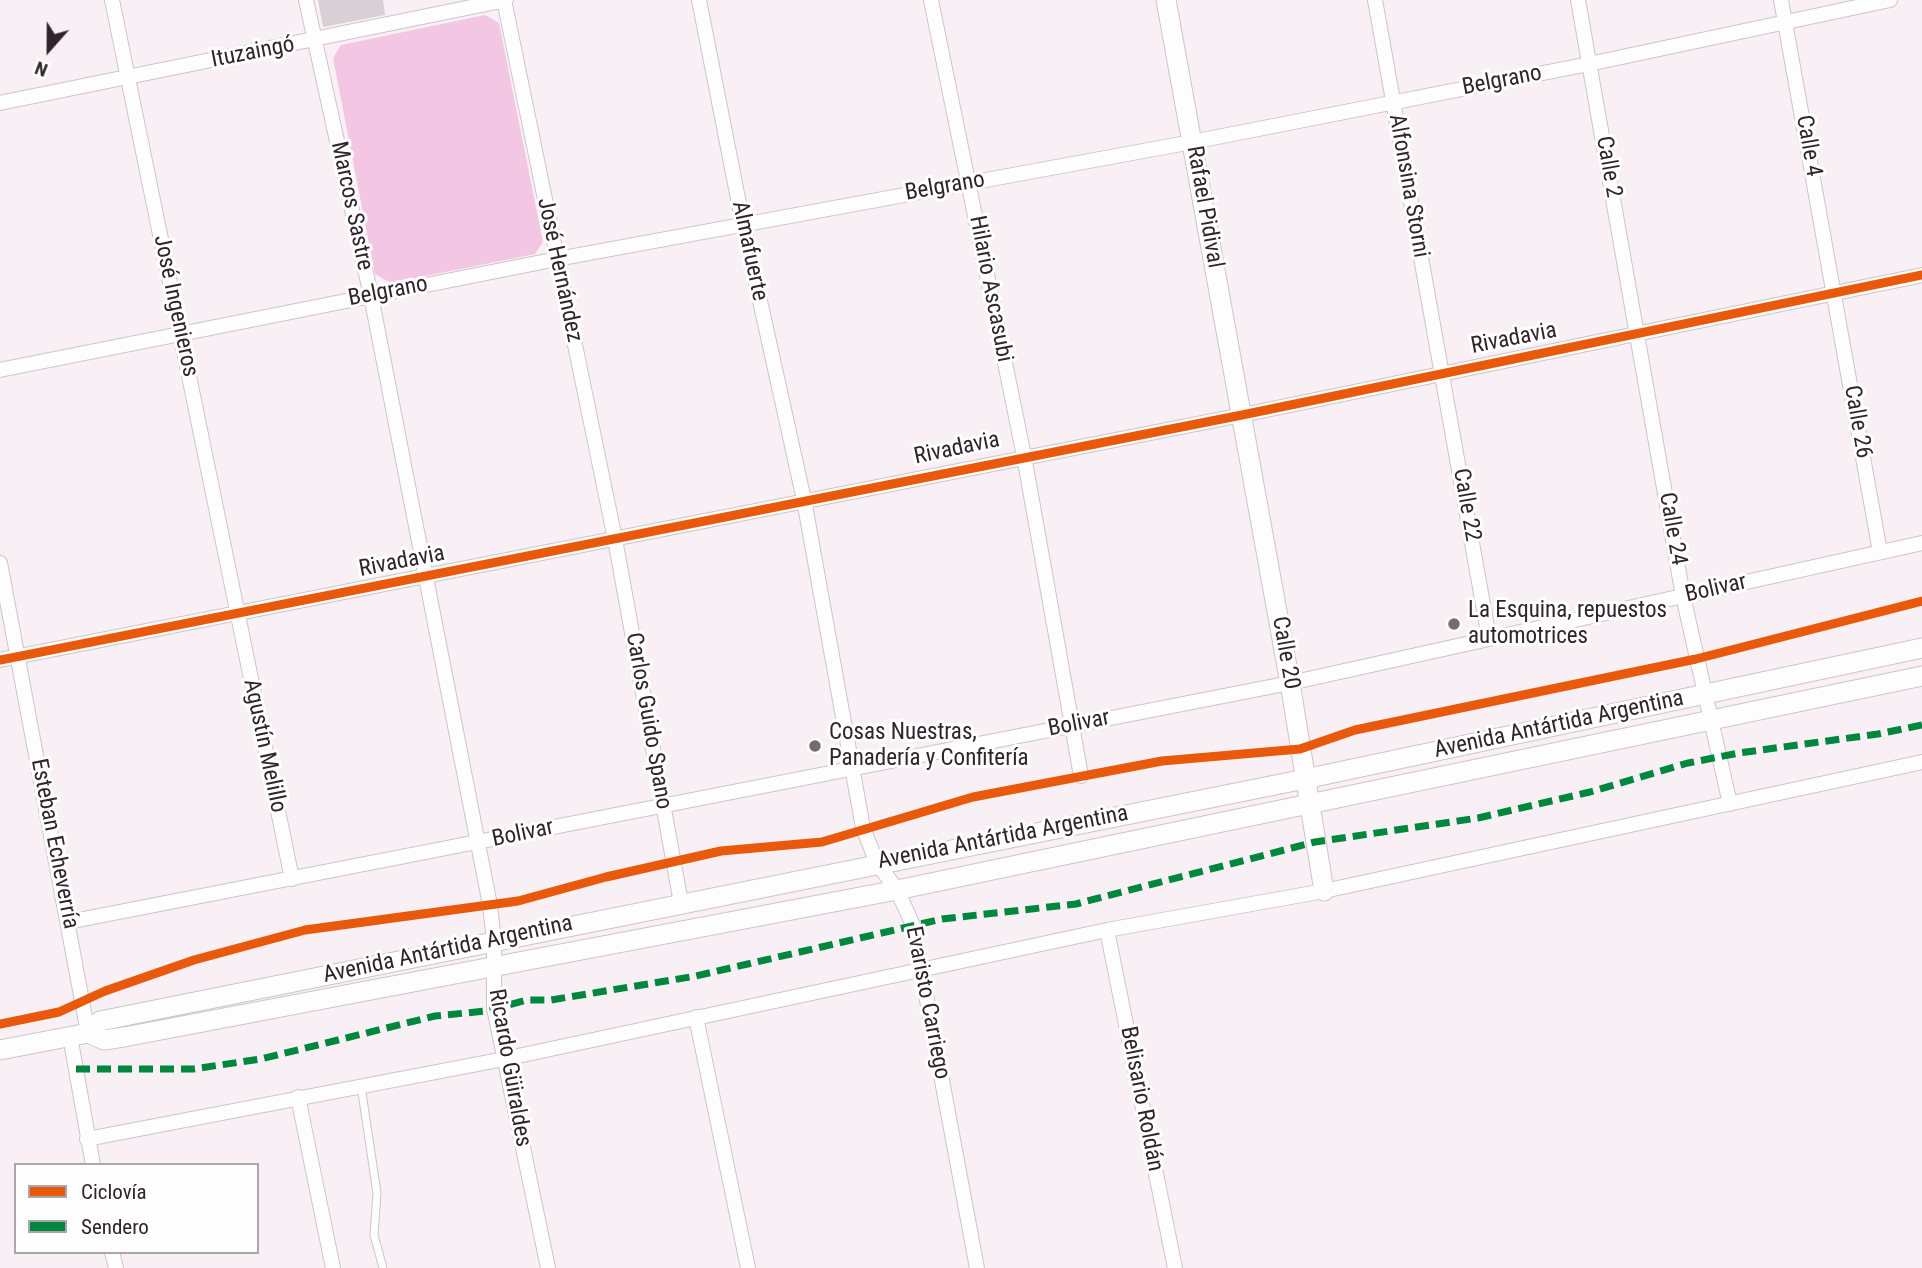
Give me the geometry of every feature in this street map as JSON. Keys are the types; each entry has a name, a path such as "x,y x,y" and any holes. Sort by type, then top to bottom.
{"main road":[{"name":"Rafael Pidival","path":"1166,0 1242,415"},
{"name":"Calle 20","path":"1242,415 1324,891"},
{"name":"Avenida Antártida Argentina","path":"0,1050 79,1034 100,1021 1305,779 1922,648"},
{"name":"Avenida Antártida Argentina","path":"79,1034 104,1040 124,1037 897,890 1922,676"}],"street":[{"name":"José Ingenieros","path":"112,0 236,613"},
{"name":"Marcos Sastre","path":"306,0 370,296 425,578"},
{"name":"Ituzaingó","path":"0,103 314,41 504,0"},
{"name":"José Hernández","path":"504,0 615,539"},
{"name":"Almafuerte","path":"699,0 743,224 804,500"},
{"name":"Hilario Ascasubi","path":"931,0 1024,456"},
{"name":"Alfonsina Storni","path":"1375,0 1443,372"},
{"name":"Calle 2","path":"1578,0 1639,334"},
{"name":"Calle 4","path":"1781,0 1835,293"},
{"name":"Belgrano","path":"0,370 557,259 1192,142 1786,24 1890,0"},
{"name":"Rivadavia","path":"0,660 1242,415 1922,275"},
{"name":"Calle 26","path":"1835,293 1880,552"},
{"name":"Calle 24","path":"1639,334 1683,596 1730,804"},
{"name":"Calle 22","path":"1443,372 1489,638"},
{"path":"1024,456 1081,776"},
{"name":"Evaristo Carriego","path":"804,500 863,828 877,863 897,890 913,925 977,1268"},
{"name":"Carlos Guido Spano","path":"615,539 681,903"},
{"name":"Bolivar","path":"68,922 1290,683 1922,543"},
{"name":"Esteban Echeverría","path":"0,563 68,922 87,1139 93,1163"},
{"name":"Ricardo Güiraldes","path":"425,578 494,941 494,1009 548,1268"},
{"name":"Agustín Melillo","path":"236,613 292,878"},
{"path":"87,1139 504,1059 1107,930 1324,891 1922,762"},
{"name":"Belisario Roldán","path":"1107,930 1175,1268"},
{"path":"696,1017 748,1268"},
{"path":"298,1097 333,1268"}],"lane":[{"path":"361,1085 377,1193 374,1235 383,1268"}],"shaded area":[{"path":"485,15 499,23 543,242 535,254 391,283 375,274 333,58 341,45"}],"building":[{"path":"318,0 383,0 385,15 323,27"}],"marked path":[{"path":"76,1069 193,1069 261,1059 435,1016 486,1011 527,1000 551,1000 696,976 942,919 1076,904 1315,842 1478,818 1590,792 1688,763 1922,725"}],"cycle path":[{"path":"0,660 1242,415 1922,275"},
{"path":"0,1024 59,1012 105,991 194,960 305,930 518,901 606,877 721,851 822,842 973,797 1162,761 1300,749 1355,730 1696,659 1922,601"}],"place":[{"name":"La Esquina, repuestos automotrices","path":"1454,624"},
{"name":"Cosas Nuestras, Panadería y Confitería","path":"815,746"}]}
